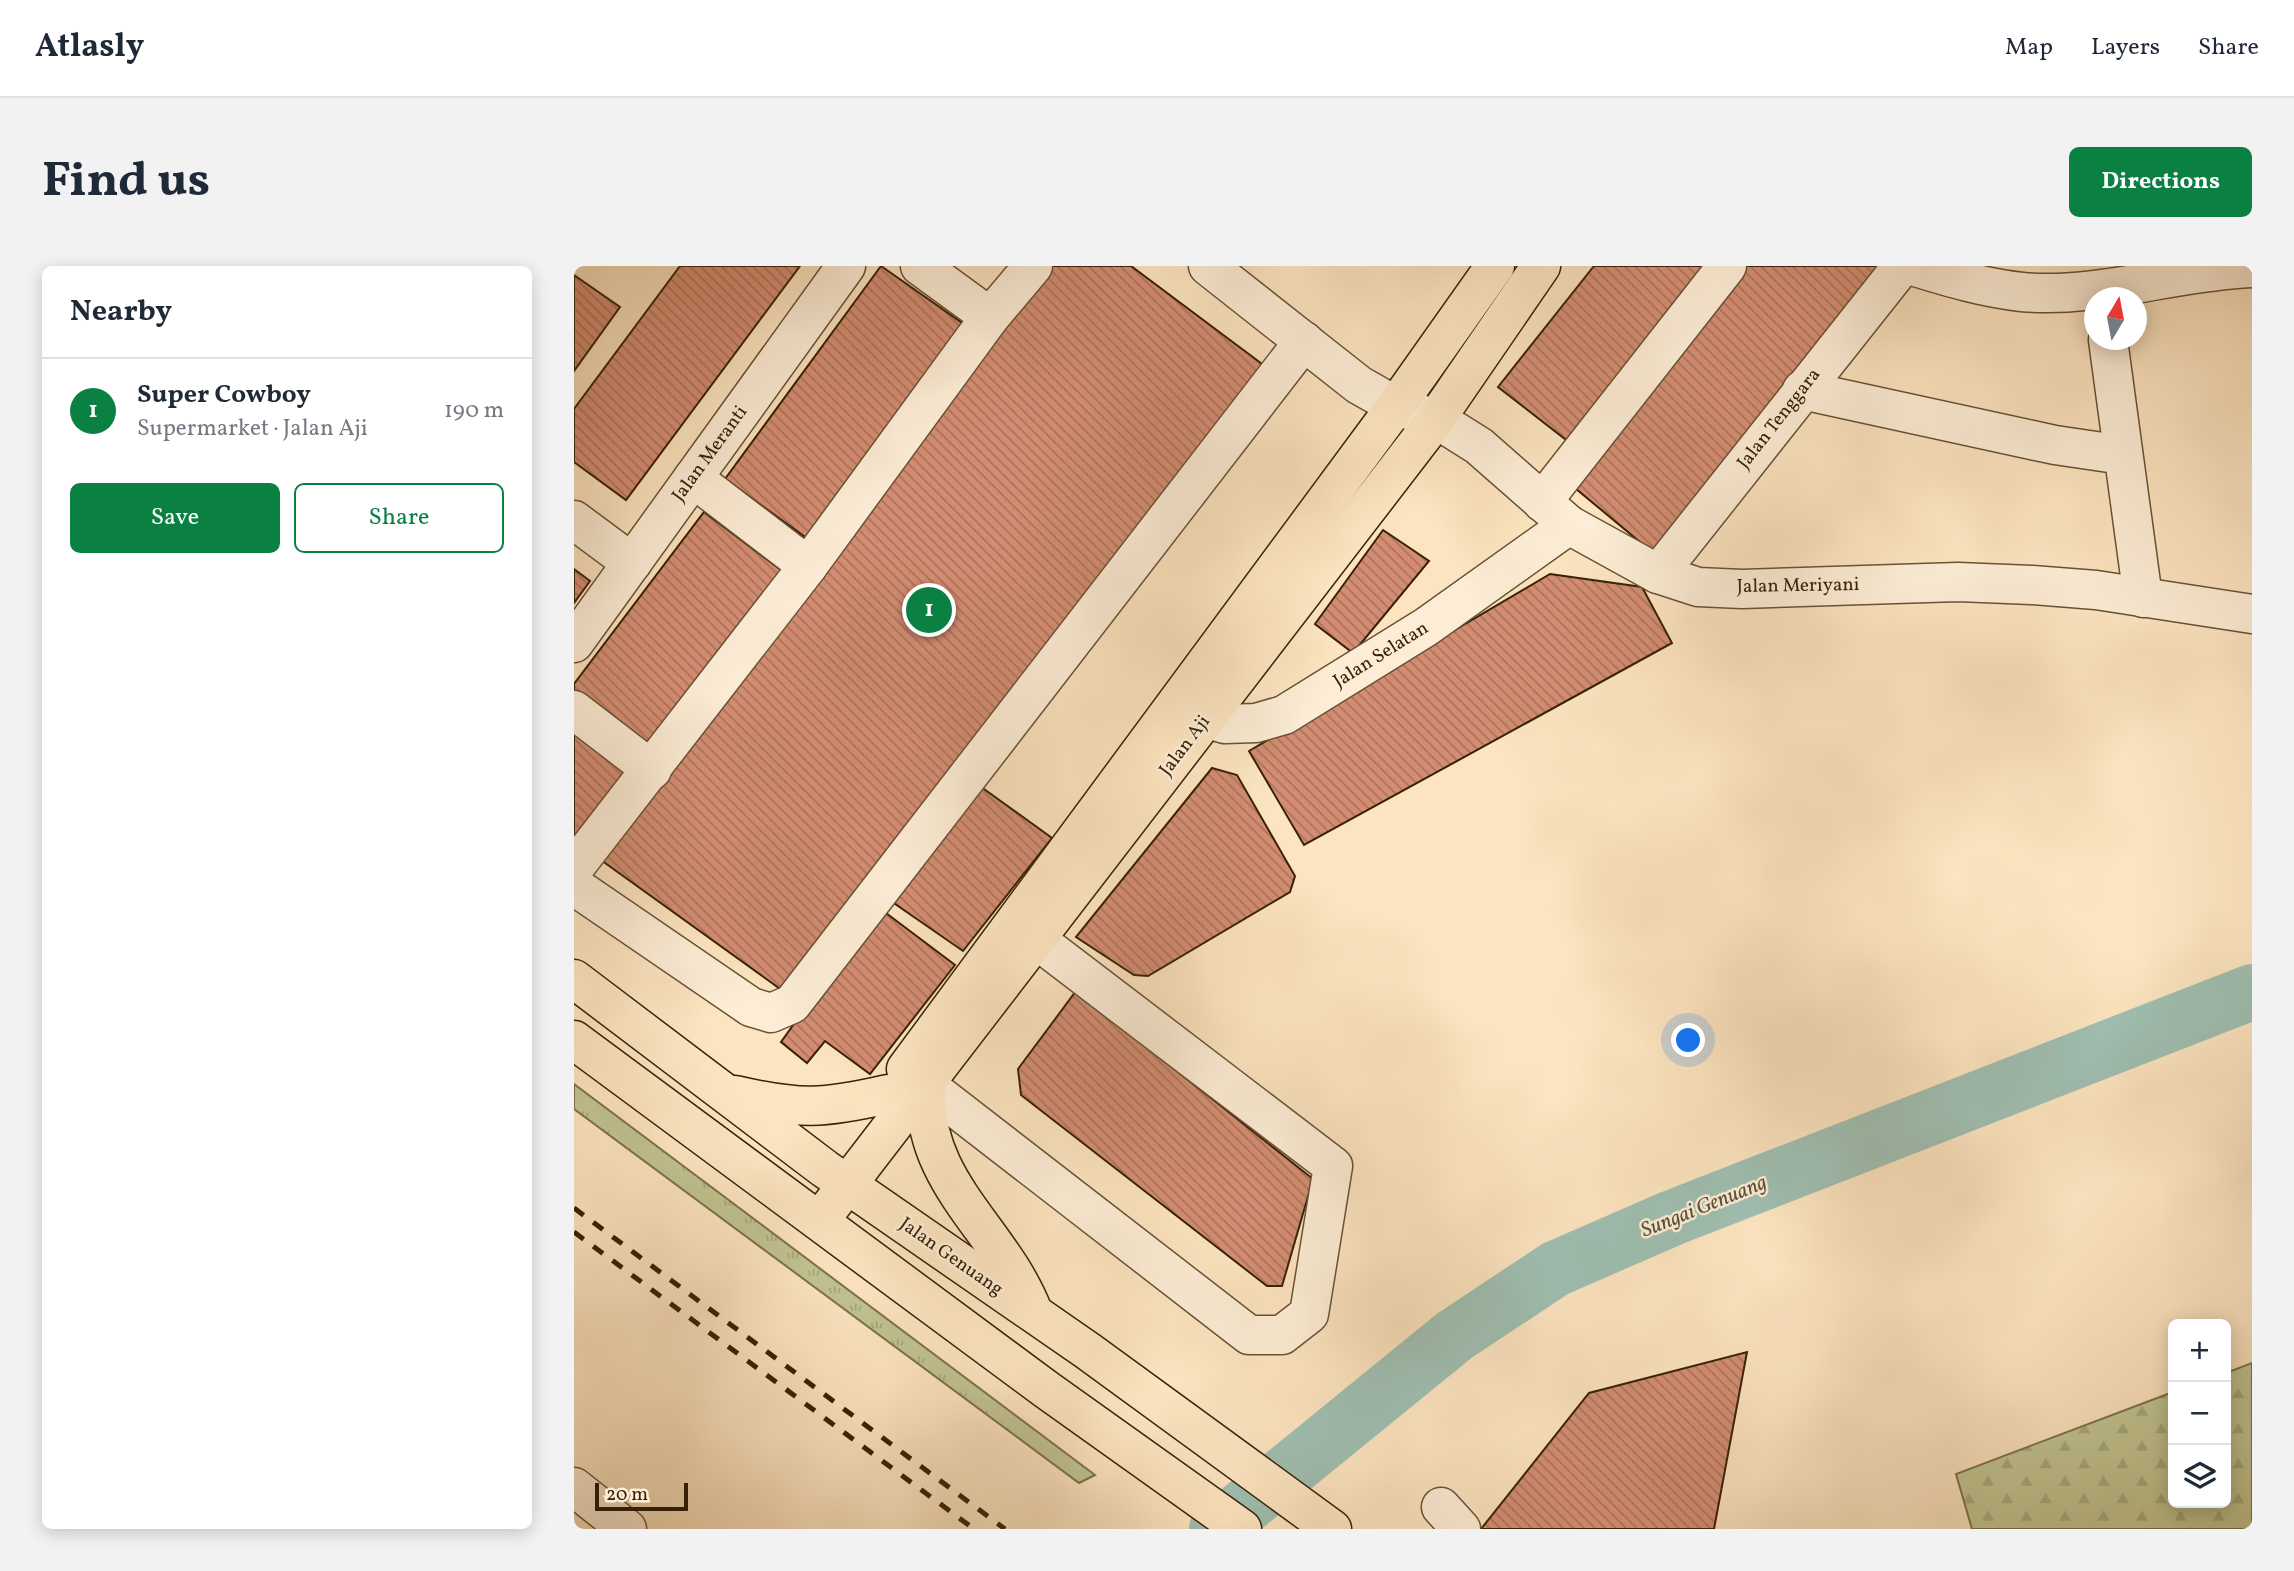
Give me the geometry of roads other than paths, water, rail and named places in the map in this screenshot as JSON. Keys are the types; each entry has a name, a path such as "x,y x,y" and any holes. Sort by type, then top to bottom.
{"main road":[{"name":"Jalan Aji","path":"835,1176 926,1085 1037,940 1396,406 1495,266"},
{"name":"Jalan Aji","path":"809,1212 888,1094 1189,714 1436,419 1542,266"},
{"name":"Jalan Genuang","path":"574,979 835,1176 1088,1351 1332,1529"},
{"path":"574,1040 1047,1390 1242,1529"},
{"path":"926,1085 924,1114 932,1146 949,1184 1022,1283 1034,1315"},
{"path":"720,1091 780,1106 814,1108 888,1094"}],"street":[{"name":"Jalan Meranti","path":"574,643 846,266"},
{"path":"920,266 990,317"},
{"path":"574,868 808,566 990,317 1033,266"},
{"name":"Jalan Meriyani","path":"1208,266 1359,385 1396,406 1436,419 1479,446 1555,514 1658,574 1698,587 1958,582 2083,589 2252,614"},
{"name":"Jalan Selatan","path":"1189,714 1225,724 1256,723 1284,715 1426,627 1555,514 1727,266"},
{"name":"Jalan Tenggara","path":"1658,574 1902,266"},
{"path":"1912,266 1977,285 2024,292 2084,293"},
{"path":"2144,287 2251,271"},
{"path":"574,886 751,1007 771,1013 792,1004 1304,341"},
{"path":"2109,350 2143,598"},
{"path":"1802,390 2055,445 2123,454"},
{"path":"693,478 808,566"},
{"path":"574,520 632,563"},
{"path":"574,710 652,770"},
{"path":"926,1085 1249,1335 1282,1335 1309,1314 1333,1166 1037,940"},
{"path":"574,1487 627,1529"}],"waterway":[{"name":"Sungai Genuang","path":"1217,1529 1454,1336 1555,1269 1672,1218 2252,992"}],"railway":[{"path":"574,1208 1005,1529"},
{"path":"574,1232 974,1529"}],"place":[{"name":"Super Cowboy","path":"929,610"}]}
